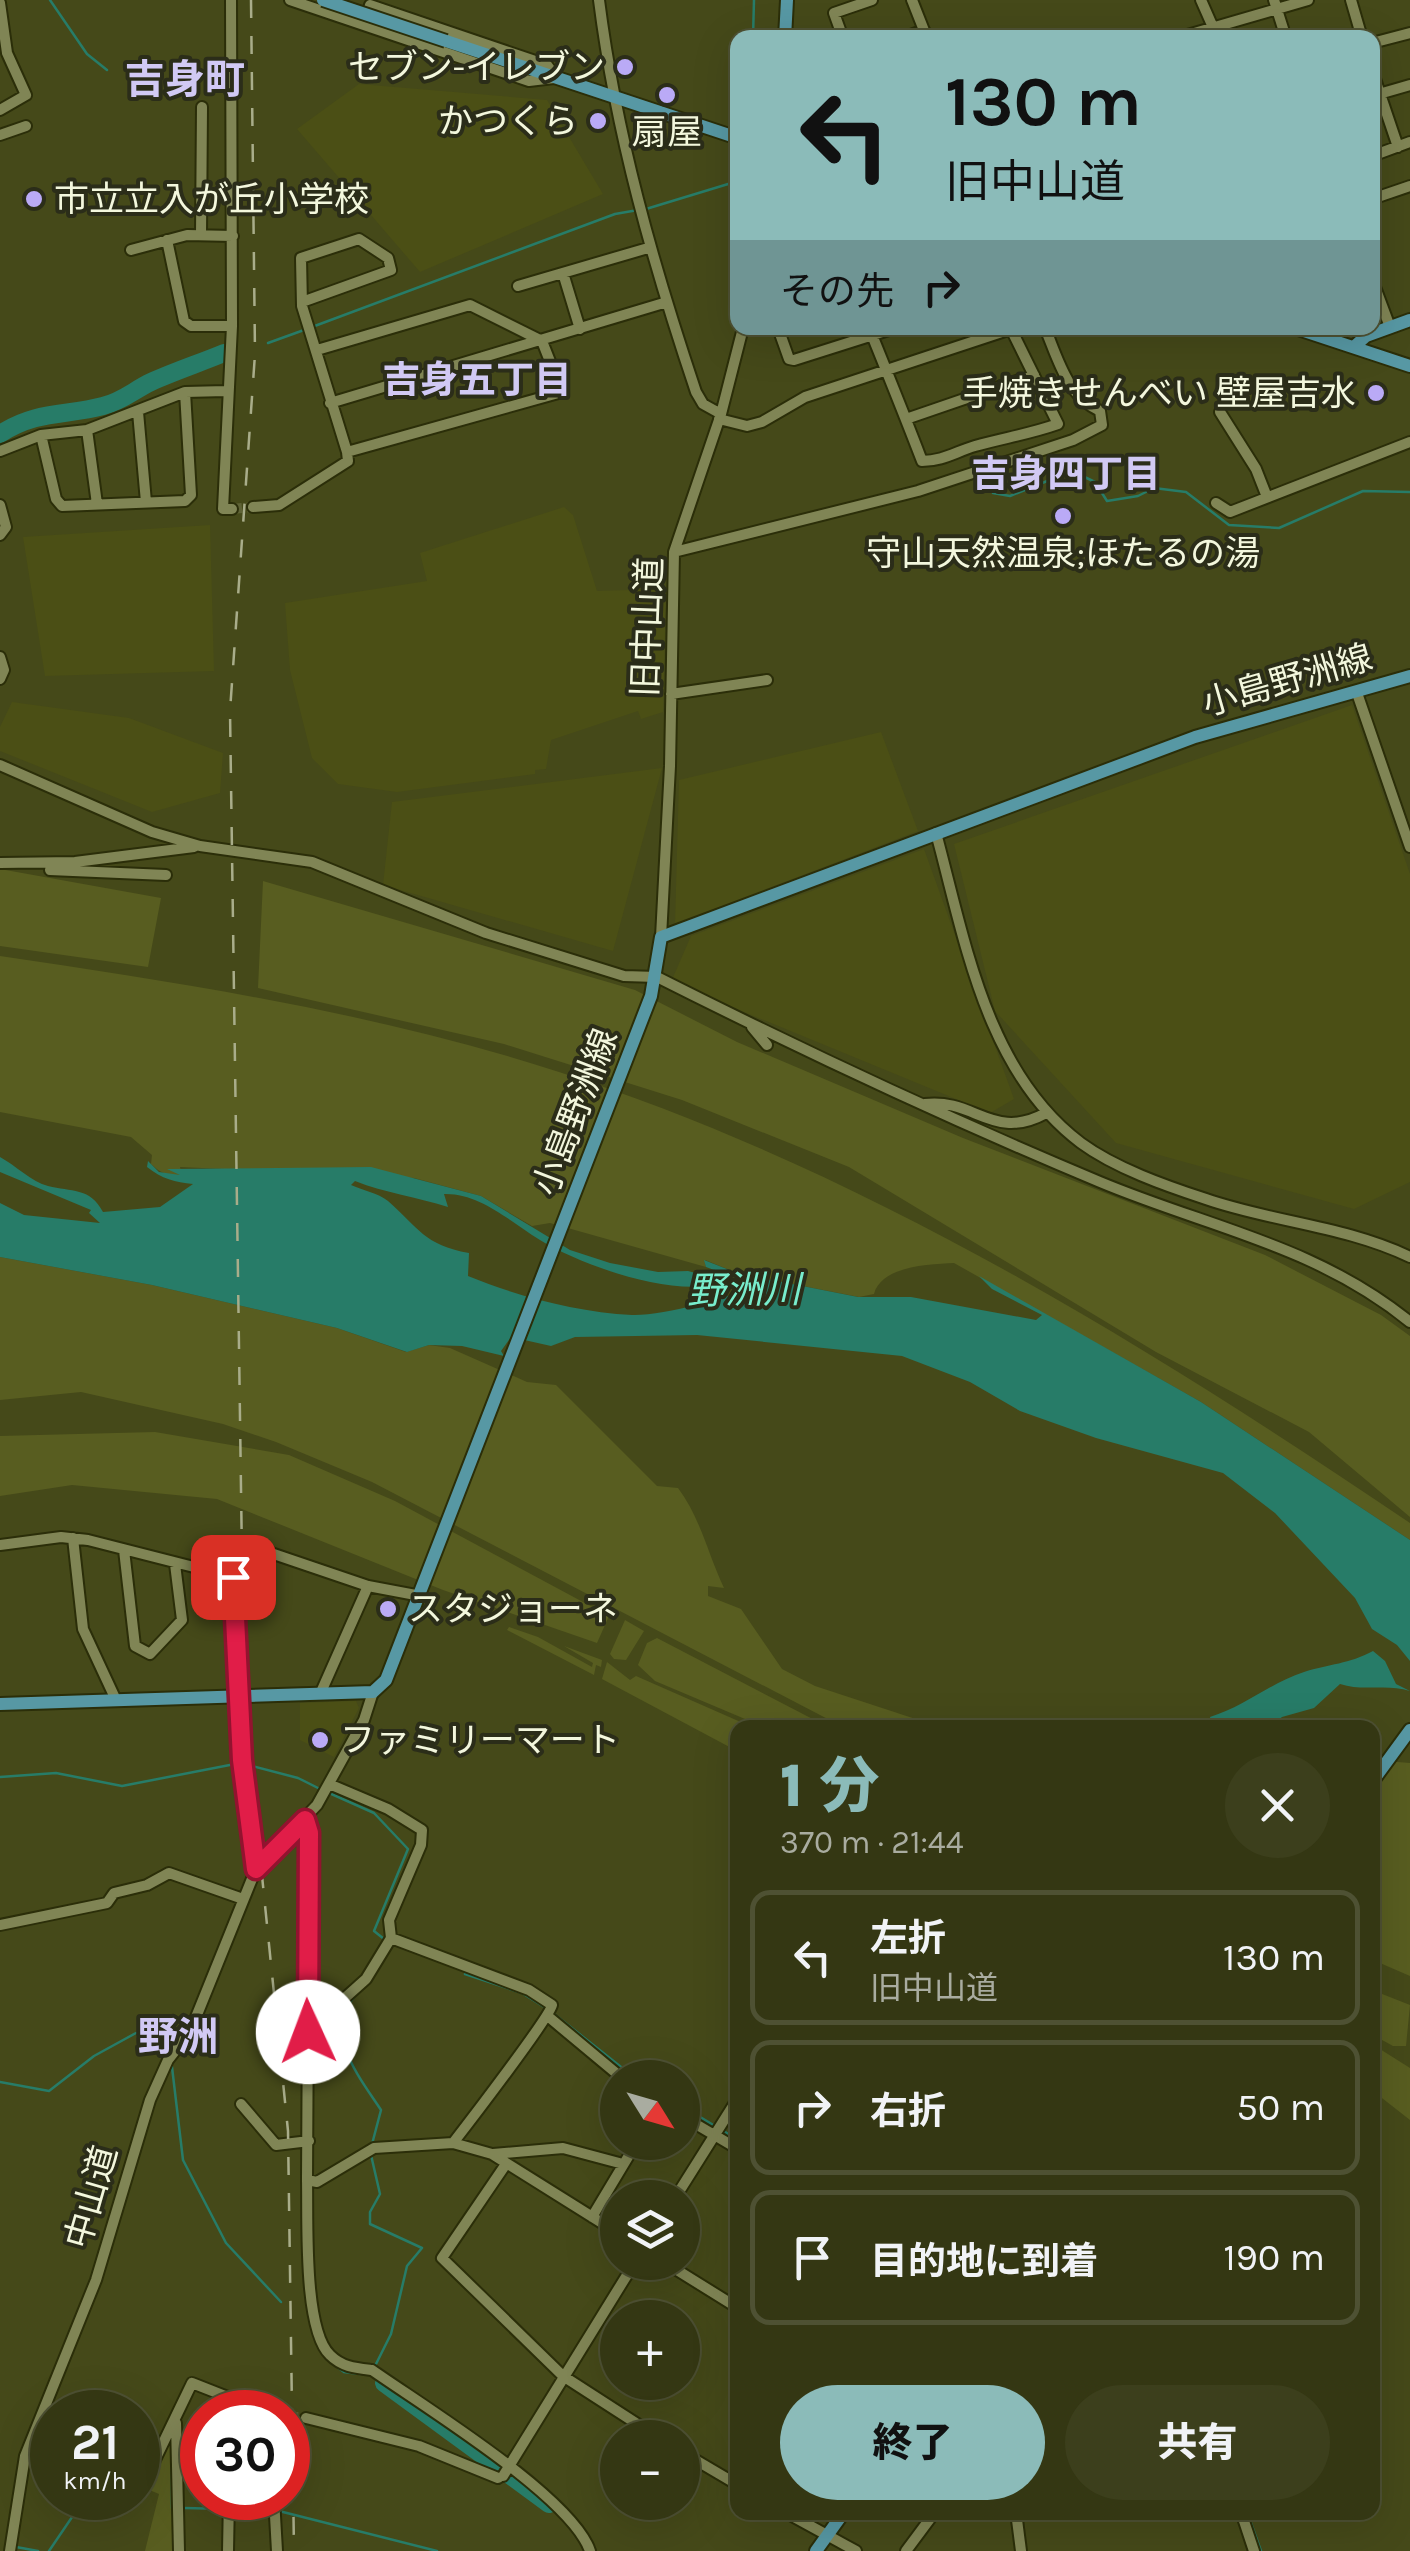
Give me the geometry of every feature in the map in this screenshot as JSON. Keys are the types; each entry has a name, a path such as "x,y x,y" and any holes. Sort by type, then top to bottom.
{"main road":[{"path":"323,0 730,135"},
{"path":"785,30 786,0"},
{"path":"1380,332 1410,320"},
{"path":"1318,335 1409,368"},
{"path":"1355,346 1375,335"},
{"name":"小島野洲線","path":"373,1692 396,1664 651,996 661,937 1195,737 1410,676"},
{"path":"0,1704 373,1692"},
{"path":"1380,1771 1410,1730"},
{"path":"816,2551 838,2520"}],"street":[{"path":"232,0 232,326 226,390 224,510 232,509"},
{"path":"290,0 528,82 557,77"},
{"path":"599,0 612,94 648,248 696,392 704,404 720,416 747,426 762,422 805,397 991,335"},
{"path":"841,30 834,13 872,0"},
{"path":"912,0 923,30"},
{"path":"1201,0 1212,25"},
{"path":"1198,30 1275,3 1308,0"},
{"path":"1351,0 1360,30"},
{"path":"0,3 7,53 26,95 0,110"},
{"path":"1275,3 1283,30"},
{"path":"364,25 370,5 547,65 557,77"},
{"path":"1380,42 1410,33"},
{"path":"1380,93 1410,85"},
{"path":"1380,104 1398,147"},
{"path":"201,236 202,107"},
{"path":"0,135 26,126"},
{"path":"1380,153 1410,142"},
{"path":"1380,196 1410,186"},
{"path":"131,250 167,240 232,236"},
{"path":"253,507 279,505 348,461 308,328 302,302 301,258 359,239 388,258 391,270 302,302"},
{"path":"167,240 184,321 191,326 232,326"},
{"path":"518,286 648,248"},
{"path":"563,273 580,330"},
{"path":"1380,300 1390,327"},
{"path":"330,403 667,302"},
{"path":"317,350 470,304 542,341 562,392 347,452"},
{"name":"旧中山道","path":"661,937 674,552 720,416 741,335"},
{"path":"781,335 789,358 794,360 872,335 922,461 940,461 974,446 1011,441 1058,424 1014,335"},
{"path":"674,552 918,491 1073,440 1102,425 1100,411 1082,403 1068,383 1048,335"},
{"path":"906,419 1034,376"},
{"path":"0,451 41,435 87,430 185,392 226,390"},
{"path":"41,435 56,499 62,506 186,501 191,495 185,392"},
{"path":"138,412 146,502"},
{"path":"1220,412 1256,469 1267,497"},
{"path":"87,430 97,504"},
{"path":"1216,504 1230,512 1410,442"},
{"path":"0,506 6,527 0,535"},
{"path":"0,657 4,670 0,679"},
{"path":"672,694 767,680"},
{"path":"1357,693 1410,847"},
{"path":"0,765 152,832 200,846 312,862 486,933 624,976 657,977 920,1105 1185,1217 1264,1238 1374,1293 1410,1322"},
{"path":"936,833 988,1013 1015,1066 1046,1113 1083,1145 1207,1200 1350,1237 1410,1258"},
{"path":"0,864 200,846"},
{"path":"39,871 166,874"},
{"path":"748,1022 767,1046"},
{"path":"920,1105 944,1102 999,1124 1024,1125 1046,1113"},
{"path":"73,1538 83,1630 116,1700"},
{"path":"0,1545 73,1538 233,1577 243,1764 256,1869"},
{"path":"124,1550 135,1646 150,1654 182,1620 175,1564"},
{"path":"259,1550 368,1586 423,1591"},
{"path":"322,1692 368,1586"},
{"path":"256,1869 305,1820 326,1789 364,1720 373,1692"},
{"path":"308,2032 366,1979 389,1941 389,1920 422,1830 388,1809 326,1789"},
{"path":"305,1820 309,1833 310,2297 319,2341 345,2366 372,2370 503,2474 564,2512 585,2536 590,2551"},
{"name":"中山道","path":"10,2551 25,2456 96,2280 145,2112 168,2060 190,2032 256,1869"},
{"path":"0,1924 107,1904 114,1893 147,1885 169,1874 243,1899"},
{"path":"389,1941 530,1990 552,2006 550,2018 515,2056 453,2143"},
{"path":"550,2018 600,2060"},
{"path":"241,2104 276,2145 309,2141"},
{"path":"686,2180 730,2111"},
{"path":"700,2124 730,2142"},
{"path":"307,2180 316,2182 370,2150 453,2143 492,2154 600,2222"},
{"path":"492,2154 564,2148 622,2164"},
{"path":"592,2217 625,2160"},
{"path":"506,2164 442,2258 563,2376 632,2420"},
{"path":"503,2474 624,2280"},
{"path":"693,2280 730,2303"},
{"path":"160,2449 180,2408"},
{"path":"176,2416 178,2551"},
{"path":"310,2419 419,2446 503,2474"},
{"path":"700,2463 730,2480"},
{"path":"228,2551 229,2520"},
{"path":"275,2520 277,2551"},
{"path":"798,2520 856,2551"},
{"path":"906,2551 930,2520"},
{"path":"1017,2520 1022,2551"},
{"path":"1244,2520 1254,2551"}],"shaded area":[{"path":"359,84 547,100 603,194 420,272 297,129"},
{"path":"564,507 573,515 597,591 666,589 663,712 641,719 638,711 551,740 546,769 535,770 535,774 397,792 338,784 312,758 290,670 285,603 427,581 420,553"},
{"path":"210,525 214,671 45,676 23,537"},
{"path":"12,702 129,718 223,753 220,793 152,812 0,751 0,727"},
{"path":"1352,705 1410,874 1410,1182 1354,1209 1116,1143 995,1011 954,844"},
{"path":"881,732 918,831 675,924 679,780"},
{"path":"662,768 613,951 383,885 392,802"},
{"path":"924,849 1014,1099 990,1113 671,982 691,936"},
{"path":"0,869 161,898 148,967 0,946"},
{"path":"263,881 635,990 737,1042 963,1138 1265,1255 1381,1315 1410,1336 1410,1517 1309,1432 1156,1352 849,1167 682,1100 504,1044 258,988"},
{"path":"0,956 212,989 422,1033 559,1072 672,1112 893,1211 1106,1328 1410,1523 1410,1540 1201,1402 954,1263 896,1272 878,1285 874,1294 859,1297 737,1273 705,1260 706,1267 550,1223 532,1226 481,1196 414,1178 180,1167 182,1176 169,1174 151,1164 152,1155 131,1137 0,1112"},
{"path":"0,1257 152,1285 337,1328 406,1352 429,1345 450,1348 527,1382 556,1385 657,1486 678,1488 698,1523 724,1588 708,1586 708,1596 741,1609 782,1669 815,1686 919,1720 830,1720 372,1482 276,1442 223,1424 81,1392 0,1400"},
{"path":"155,1432 289,1455 395,1501 609,1616 597,1643 443,1590 217,1499 72,1485 0,1496 0,1436"},
{"path":"625,1620 644,1631 626,1660 614,1659 610,1654"},
{"path":"509,1627 538,1637 592,1667 593,1663 564,1646 602,1660 601,1667 596,1665 594,1675 507,1630"},
{"path":"657,1638 815,1720 747,1720 655,1681 638,1665 647,1643"},
{"path":"607,1662 630,1680 636,1676 736,1720 730,1720 730,1747 602,1679"},
{"path":"356,1701 359,1708 334,1757 300,1740 300,1703"},
{"path":"1380,1761 1410,1763 1410,1976 1380,1963"},
{"path":"1380,1993 1410,2005 1406,2046 1393,2046 1380,2039"},
{"path":"1380,2049 1410,2068 1410,2120 1380,2096"},
{"path":"164,2442 170,2443 174,2551 145,2551 153,2520 160,2520 160,2453"}],"water":[{"path":"0,1157 42,1184 86,1194 103,1212 160,1207 193,1184 158,1174 147,1167 148,1161 159,1172 180,1175 167,1169 371,1167 481,1196 570,1250 610,1263 658,1272 688,1271 726,1281 683,1287 631,1277 558,1250 470,1198 444,1194 448,1207 355,1181 351,1185 384,1198 432,1240 469,1253 468,1276 507,1291 590,1311 632,1315 661,1312 758,1286 706,1267 704,1260 737,1273 858,1297 911,1297 1036,1320 1042,1315 992,1289 979,1276 1201,1402 1410,1540 1410,1661 1397,1645 1372,1629 1355,1598 1275,1513 1223,1473 1096,1438 1020,1411 970,1382 902,1356 697,1335 575,1337 551,1346 511,1337 501,1351 504,1356 462,1346 429,1345 407,1352 337,1328 152,1285 0,1257 0,1203 24,1215 100,1223 89,1213 91,1210 0,1172"},
{"path":"1373,1651 1385,1661 1396,1684 1410,1691 1340,1684 1314,1708 1278,1720 1211,1720 1210,1717 1292,1677"}],"waterway":[{"path":"50,0 87,54 107,70"},
{"path":"753,30 754,0"},
{"path":"646,209 730,183"},
{"path":"312,327 615,214 638,210"},
{"path":"268,343 304,330"},
{"path":"0,434 39,417 110,404 151,382 224,353"},
{"path":"993,493 1010,496 1072,471 1095,482 1107,501 1138,496 1154,488 1186,492 1229,525 1279,528 1363,491 1410,492"},
{"path":"0,1777 56,1773 122,1786 240,1763"},
{"path":"248,1765 298,1778 320,1789"},
{"path":"327,1792 374,1813 408,1849 374,1931 384,1939"},
{"path":"465,1974 522,1993 546,2008"},
{"path":"355,1996 345,2010 343,2039 355,2069 381,2110 371,2148"},
{"path":"554,2014 612,2060"},
{"path":"0,2082 49,2091 94,2056 136,2033"},
{"path":"172,2067 183,2160 226,2243 281,2302"},
{"path":"700,2117 715,2126"},
{"path":"722,2130 730,2135"},
{"path":"371,2155 380,2194 370,2212 370,2224 422,2248 407,2266 391,2334 374,2368"},
{"path":"315,2339 326,2357"},
{"path":"332,2363 344,2372 360,2374"},
{"path":"384,2383 549,2504"},
{"path":"172,2465 172,2508 176,2508"},
{"path":"310,2519 437,2551"},
{"path":"49,2551 70,2520"},
{"path":"1250,2520 1261,2551"},
{"path":"16,2547 38,2551"}],"tunnel":[{"path":"232,509 253,507"}],"railway":[{"path":"251,0 255,354 230,711 242,1559 249,1748 288,2131 294,2551"}],"place":[{"name":"セブン-イレブン","path":"625,67"},
{"name":"扇屋","path":"667,95"},
{"name":"かつくら","path":"598,121"},
{"name":"市立立入が丘小学校","path":"34,199"},
{"name":"手焼きせんべい 壁屋吉水","path":"1376,393"},
{"name":"守山天然温泉;ほたるの湯","path":"1063,516"},
{"name":"スタジョーネ","path":"388,1609"},
{"name":"ファミリーマート","path":"320,1740"}],"district":[{"name":"吉身町","path":"185,79"},
{"name":"吉身五丁目","path":"477,380"},
{"name":"吉身四丁目","path":"1066,474"},
{"name":"野洲","path":"178,2036"}],"route":[{"path":"233,1577 242,1760 256,1869 305,1820 309,1833 305,1946 308,2032"}],"water label":[{"name":"野洲川","path":"744,1290"}]}
